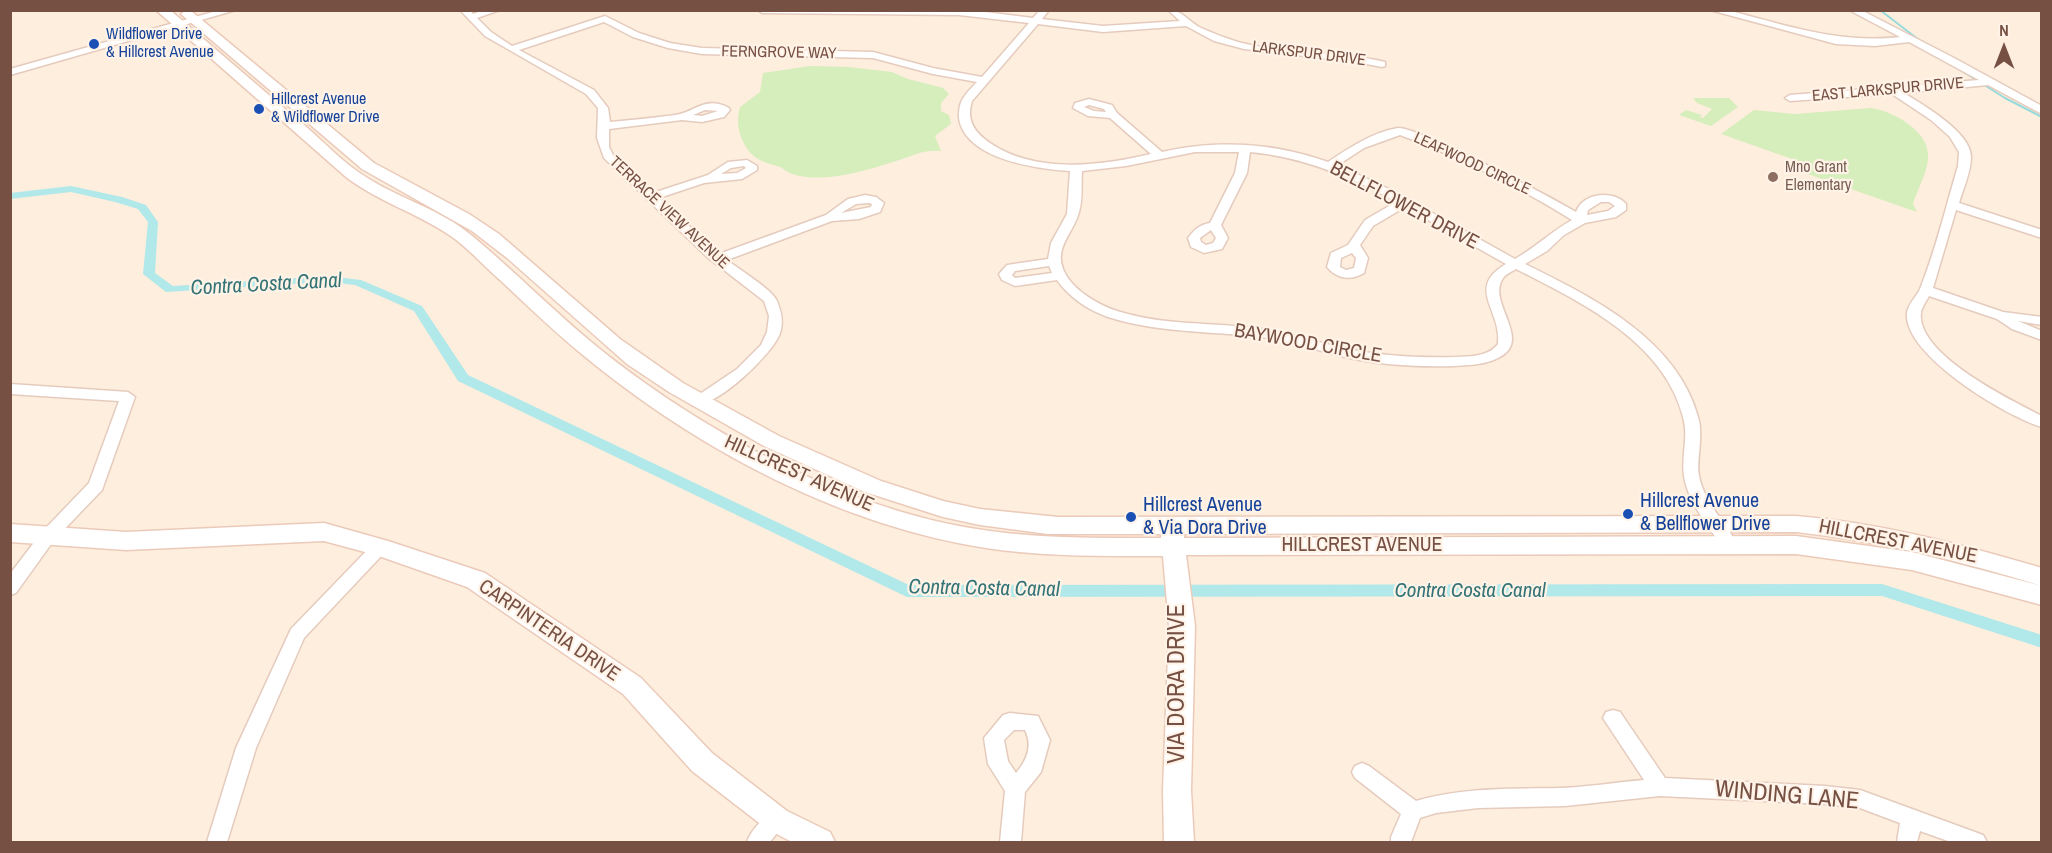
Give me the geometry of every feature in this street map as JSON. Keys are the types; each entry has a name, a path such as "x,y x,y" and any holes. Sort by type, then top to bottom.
{"main road":[{"name":"HILLCREST AVENUE","path":"162,10 185,19 376,172 453,210 494,238 656,375 796,455 866,486 910,501 968,515 1019,523 1099,526 1173,536 1796,545 1890,557 1965,574 2042,596"},
{"name":"HILLCREST AVENUE","path":"185,19 285,118 364,183 435,218 463,237 620,375 736,449 847,501 954,534 1051,546 1173,536 1776,522 1853,530 1953,551 2042,577"},
{"path":"285,118 301,119 329,133"},
{"name":"CARPINTERIA DRIVE","path":"10,533 126,541 324,532 380,547 476,580 632,686 702,762 777,820 820,843"},
{"name":"VIA DORA DRIVE","path":"1173,536 1178,575 1182,658 1177,791 1179,843"}],"street":[{"path":"10,72 185,19 232,10"},
{"path":"468,14 496,10"},
{"path":"762,10 951,12 1103,29 1186,23"},
{"name":"BELLFLOWER DRIVE","path":"1046,10 972,93 964,108 964,121 973,136 994,150 1013,158 1042,165 1076,168 1114,166 1195,149 1245,149 1290,154 1329,166 1403,203 1607,315 1646,347 1669,373 1684,398 1692,418 1694,440 1691,467 1694,484 1730,544"},
{"name":"LARKSPUR DRIVE","path":"1172,10 1186,23 1215,37 1258,49 1289,54 1356,59 1382,64"},
{"path":"1714,10 1836,41 1875,43 1911,39"},
{"path":"1853,10 2042,111"},
{"name":"TERRACE VIEW AVENUE","path":"468,14 488,34 511,49 596,97 605,108 602,143 608,156 717,259 770,299 774,306 775,322 771,340 762,353 743,370 699,400"},
{"name":"FERNGROVE WAY","path":"511,49 605,19 640,37 692,48 749,55 871,55 934,71 984,80"},
{"name":"EAST LARKSPUR DRIVE","path":"1790,98 1894,92 1986,82"},
{"path":"1894,92 1932,117 1955,136 1965,153 1964,166 1953,205 1926,290 1914,311 1915,323 1928,346 1953,371 1978,389 2042,422"},
{"path":"1113,115 1159,155"},
{"path":"603,126 682,117"},
{"name":"LEAFWOOD CIRCLE","path":"1329,166 1360,146 1400,130 1430,142 1564,208 1581,220"},
{"path":"1215,225 1241,173 1245,149"},
{"path":"1060,276 1015,282 1008,280 1005,274 1014,267 1054,262 1057,242 1073,214 1076,168"},
{"path":"650,198 711,178"},
{"path":"1354,245 1368,224 1403,203"},
{"path":"1953,205 2042,234"},
{"path":"717,259 830,218"},
{"name":"BAYWOOD CIRCLE","path":"1054,262 1060,276 1084,300 1109,312 1133,319 1268,334 1377,358 1452,361 1487,358 1504,347 1506,333 1493,284 1497,275 1543,248 1560,232 1581,220"},
{"path":"1926,290 2002,316 2017,326 2042,336"},
{"path":"2002,316 2022,316 2042,321"},
{"path":"10,389 128,397 96,486 48,536 10,588"},
{"path":"217,843 246,748 297,634 380,547"},
{"path":"1612,718 1660,787"},
{"path":"1362,772 1413,811 1401,837 1401,843"},
{"name":"WINDING LANE","path":"1413,811 1436,804 1478,799 1565,797 1660,787 1860,799 1976,843"},
{"path":"1011,843 1015,789"},
{"path":"757,843 777,820"},
{"path":"1907,843 1911,820"}],"green space":[{"path":"810,66 849,67 892,72 908,79 943,88 949,94 941,103 941,111 949,115 951,124 935,136 941,151 918,153 858,172 817,178 792,174 757,158 749,152 741,137 738,127 740,107 760,92 763,73"},
{"path":"1693,98 1729,98 1738,107 1711,126 1679,115 1686,110 1702,115 1700,117 1703,118 1712,109 1697,103"},
{"path":"1871,108 1889,113 1907,123 1916,130 1926,146 1927,167 1913,204 1917,212 1799,171 1806,164 1721,134 1754,110 1795,114"}],"waterway":[{"path":"1880,10 1919,40"},
{"path":"1959,69 2005,98 2042,117"},
{"name":"Contra Costa Canal","path":"10,196 71,189 118,199 142,207 153,222 149,274 170,290 328,279 357,282 418,309 463,378 907,591 1882,590 2042,642"}],"place":[{"name":"Wildflower Drive & Hillcrest Avenue","path":"94,44"},
{"name":"Hillcrest Avenue & Wildflower Drive","path":"259,109"},
{"name":"Mno Grant Elementary","path":"1773,177"},
{"name":"Hillcrest Avenue & Bellflower Drive","path":"1628,514"},
{"name":"Hillcrest Avenue & Via Dora Drive","path":"1131,517"}]}
